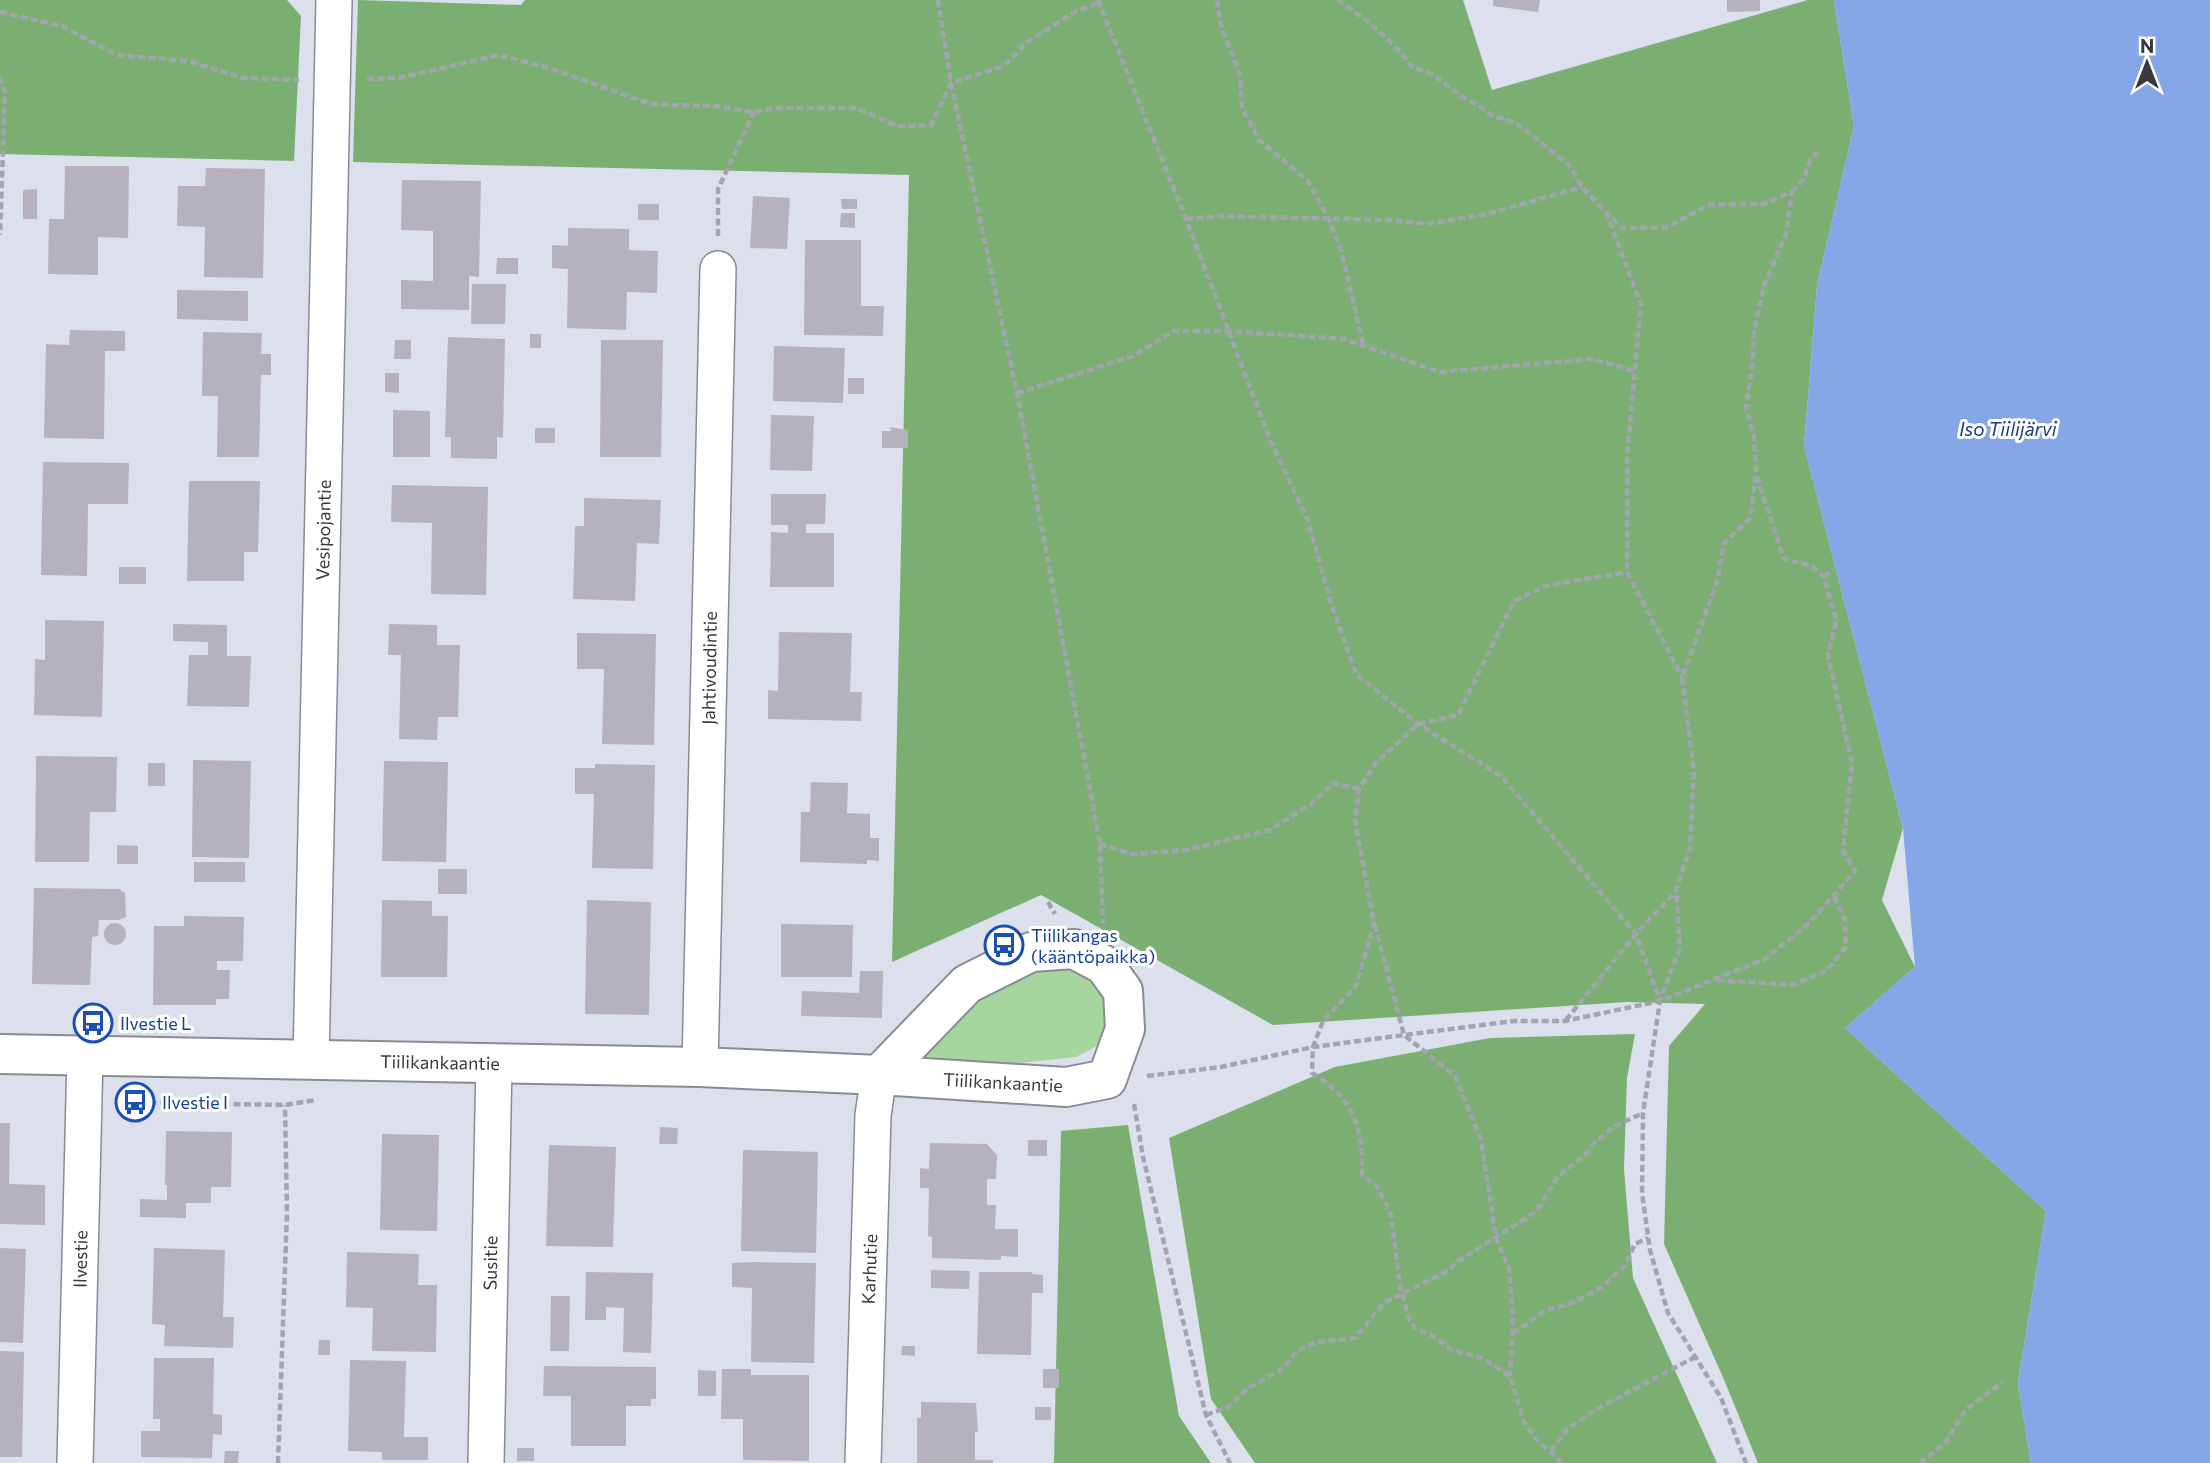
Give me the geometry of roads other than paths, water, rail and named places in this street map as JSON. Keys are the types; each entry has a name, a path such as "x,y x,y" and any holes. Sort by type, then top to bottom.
{"street":[{"name":"Vesipojantie","path":"311,1060 334,0"},
{"name":"Jahtivoudintie","path":"700,1067 718,269"},
{"name":"Tiilikankaantie","path":"0,1054 700,1067 879,1074 1066,1087 1119,1079 1125,1029 1123,991 1104,965 1074,948 1031,952 967,984 879,1074"},
{"name":"Ilvestie","path":"75,1463 85,1056"},
{"name":"Susitie","path":"486,1463 494,1062"},
{"name":"Karhutie","path":"863,1463 873,1115 879,1074"}],"water":[{"name":"Iso Tiilijärvi","path":"1834,0 2210,0 2210,1463 2031,1463 2018,1383 2046,1211 1845,1028 1915,967 1903,828 1804,446 1817,286 1854,126"}],"place":[{"name":"Tiilikangas (kääntöpaikka)","path":"1004,945"},
{"name":"Ilvestie L","path":"93,1023"},
{"name":"Ilvestie I","path":"135,1102"}]}
